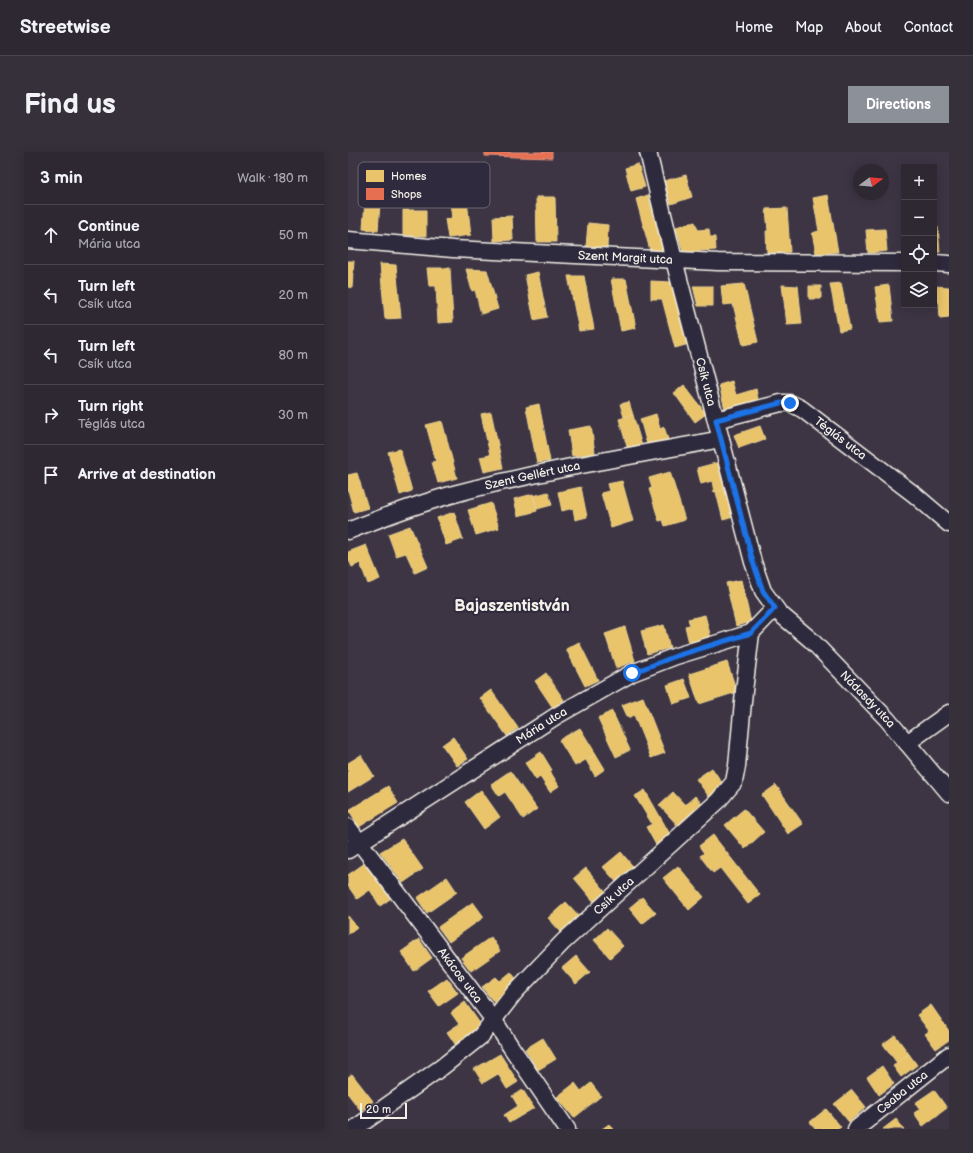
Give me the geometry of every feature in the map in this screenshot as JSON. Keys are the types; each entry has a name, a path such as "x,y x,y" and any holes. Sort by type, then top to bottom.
{"street":[{"name":"Csík utca","path":"648,152 674,260 753,562 763,591 777,610"},
{"name":"Szent Margit utca","path":"348,240 453,249 718,262 901,263"},
{"path":"937,263 949,264"},
{"name":"Téglás utca","path":"716,420 781,403 790,403 802,410 914,495 949,524"},
{"name":"Szent Gellért utca","path":"348,531 379,518 453,494 536,474 721,439"},
{"path":"751,633 777,610"},
{"name":"Nádasdy utca","path":"777,610 811,640 887,719 949,793"},
{"name":"Csík utca","path":"354,1129 442,1067 482,1036 515,992 563,942 718,801 734,782 751,633"},
{"name":"Mária utca","path":"354,846 556,716 632,673 676,656 751,633"},
{"path":"907,743 949,713"},
{"name":"Akácos utca","path":"348,827 354,846 493,1020 567,1129"},
{"name":"Csaba utca","path":"856,1129 949,1055"}],"building: Homes":[{"path":"638,164 645,187 631,191 625,168"},
{"path":"686,175 692,197 671,204 664,181"},
{"path":"648,195 663,250 651,254 636,199"},
{"path":"828,195 838,252 816,253 812,233 819,231 813,198"},
{"path":"536,197 555,197 556,242 537,242"},
{"path":"365,208 380,208 378,231 363,229"},
{"path":"451,208 468,208 471,235 448,238 445,219 452,218"},
{"path":"787,208 790,252 767,253 766,231 768,231 766,209"},
{"path":"403,210 426,210 426,236 403,235"},
{"path":"512,216 513,240 494,241 493,217"},
{"path":"695,222 698,230 709,229 710,237 715,237 716,250 683,252 676,227"},
{"path":"588,223 608,225 607,248 586,247"},
{"path":"938,227 940,252 937,252"},
{"path":"885,229 887,251 868,253 866,230"},
{"path":"348,261 354,261 352,288 348,287"},
{"path":"380,264 396,265 401,318 385,319"},
{"path":"427,268 450,268 453,322 438,323 436,286 429,286"},
{"path":"466,269 487,270 498,309 481,314 475,290 472,291"},
{"path":"538,272 547,317 534,320 525,275"},
{"path":"568,276 584,276 594,329 579,331"},
{"path":"611,279 626,279 636,328 621,331"},
{"path":"651,281 671,282 689,344 675,348 662,299 651,299"},
{"path":"841,283 850,329 839,331 830,284"},
{"path":"744,284 758,342 743,345 733,304 723,305 721,286"},
{"path":"782,285 798,286 802,324 787,325"},
{"path":"889,285 893,321 880,322 875,287"},
{"path":"693,286 713,286 713,306 698,306"},
{"path":"809,286 821,286 821,299 809,299"},
{"path":"937,286 949,287 949,317 940,318 939,302 937,302"},
{"path":"732,381 736,395 756,389 759,404 726,413 719,385"},
{"path":"684,385 706,414 695,422 674,393"},
{"path":"629,402 633,415 624,417 620,404"},
{"path":"539,404 550,461 537,463 526,407"},
{"path":"491,412 503,468 484,472 480,457 490,455 481,414"},
{"path":"656,414 660,429 664,427 669,442 648,448 640,419"},
{"path":"633,415 642,446 628,450 619,419"},
{"path":"442,421 457,478 438,483 432,462 436,461 426,425"},
{"path":"591,426 595,453 572,456 568,430"},
{"path":"760,426 765,439 739,448 734,435"},
{"path":"400,449 412,491 400,495 388,452"},
{"path":"723,461 730,488 714,492 712,481 701,484 697,468"},
{"path":"670,472 685,520 665,526 663,520 659,521 649,489 652,488 649,478"},
{"path":"357,473 368,508 354,512 348,490 348,475"},
{"path":"622,481 633,521 611,528 601,493 609,491 607,484"},
{"path":"581,487 587,517 575,520 573,508 562,511 558,492"},
{"path":"730,488 737,516 723,520 716,492"},
{"path":"548,492 552,505 537,509 533,496"},
{"path":"533,494 537,511 518,516 514,499"},
{"path":"491,503 499,528 476,535 468,510"},
{"path":"454,512 463,539 446,545 437,518"},
{"path":"410,526 428,567 415,573 406,553 396,556 388,534"},
{"path":"366,545 380,579 368,584 360,563 352,567 348,558 348,552"},
{"path":"741,580 751,622 736,626 726,583"},
{"path":"705,615 711,638 689,643 685,626 690,625 688,619"},
{"path":"664,625 670,648 647,654 641,631"},
{"path":"625,627 635,661 616,668 605,634"},
{"path":"579,642 598,680 585,686 566,649"},
{"path":"727,662 737,692 699,704 689,674"},
{"path":"546,673 564,700 553,708 535,681"},
{"path":"684,679 691,698 673,704 667,685"},
{"path":"491,690 518,728 507,736 480,698"},
{"path":"643,697 665,753 651,758 634,715 628,718 622,705"},
{"path":"612,711 630,750 616,757 598,718"},
{"path":"580,728 596,754 575,766 559,740"},
{"path":"453,737 468,759 457,766 442,745"},
{"path":"541,752 552,770 550,771 559,786 550,792 540,777 536,780 525,763"},
{"path":"596,754 605,769 595,776 586,760"},
{"path":"361,755 374,776 348,792 348,763"},
{"path":"712,768 725,787 710,798 696,779"},
{"path":"510,771 537,809 523,819 505,792 499,796 491,784"},
{"path":"776,785 803,824 788,834 762,795"},
{"path":"388,786 398,803 359,827 349,810"},
{"path":"481,790 500,817 484,829 465,802"},
{"path":"645,790 671,836 656,845 646,827 652,824 635,796"},
{"path":"673,792 685,805 695,796 704,806 680,828 659,805"},
{"path":"744,809 764,832 745,849 725,825"},
{"path":"713,835 760,895 748,904 720,868 713,873 700,856 704,853 699,846"},
{"path":"402,839 423,869 403,883 380,852"},
{"path":"621,852 636,870 619,885 603,867"},
{"path":"365,863 390,899 380,906 370,890 357,899 348,886 348,875"},
{"path":"678,866 704,897 689,910 663,878"},
{"path":"586,868 607,893 595,903 574,878"},
{"path":"447,877 457,892 427,913 417,898"},
{"path":"642,897 656,913 642,924 629,908"},
{"path":"473,902 484,917 449,942 438,927"},
{"path":"566,902 580,917 562,933 548,918"},
{"path":"348,916 357,927 348,934"},
{"path":"607,928 623,946 610,958 594,940"},
{"path":"491,937 500,951 471,971 461,958"},
{"path":"419,939 432,958 414,971 401,952"},
{"path":"576,956 590,972 576,984 562,968"},
{"path":"511,972 520,984 496,1005 482,987 496,977 500,981"},
{"path":"447,978 458,993 439,1006 428,991"},
{"path":"465,1002 483,1028 457,1047 447,1032 459,1024 451,1013"},
{"path":"931,1005 949,1031 949,1040 936,1049 925,1034 929,1031 917,1015"},
{"path":"895,1035 909,1054 897,1063 883,1044"},
{"path":"543,1038 556,1059 538,1070 525,1049"},
{"path":"500,1054 518,1082 507,1089 498,1074 483,1083 474,1069"},
{"path":"909,1054 917,1065 901,1077 893,1066"},
{"path":"882,1066 894,1084 879,1095 867,1077"},
{"path":"352,1074 373,1101 361,1111 348,1094 348,1077"},
{"path":"575,1083 581,1091 591,1083 601,1096 574,1118 557,1097"},
{"path":"523,1090 534,1108 509,1123 504,1115 518,1106 512,1096"},
{"path":"852,1090 866,1107 849,1122 834,1104"},
{"path":"934,1090 947,1108 923,1126 914,1113 920,1109 915,1103"},
{"path":"826,1109 841,1127 838,1129 816,1129 810,1122"},
{"path":"896,1119 904,1129 883,1129"},
{"path":"609,1124 613,1129 602,1129"}],"building: Shops":[{"path":"485,152 552,152 552,158 485,156"}],"district":[{"name":"Bajaszentistván","path":"512,606"}],"route":[{"path":"632,673 676,656 751,633 775,608 763,591 753,562 716,420 781,403 790,403"}]}
